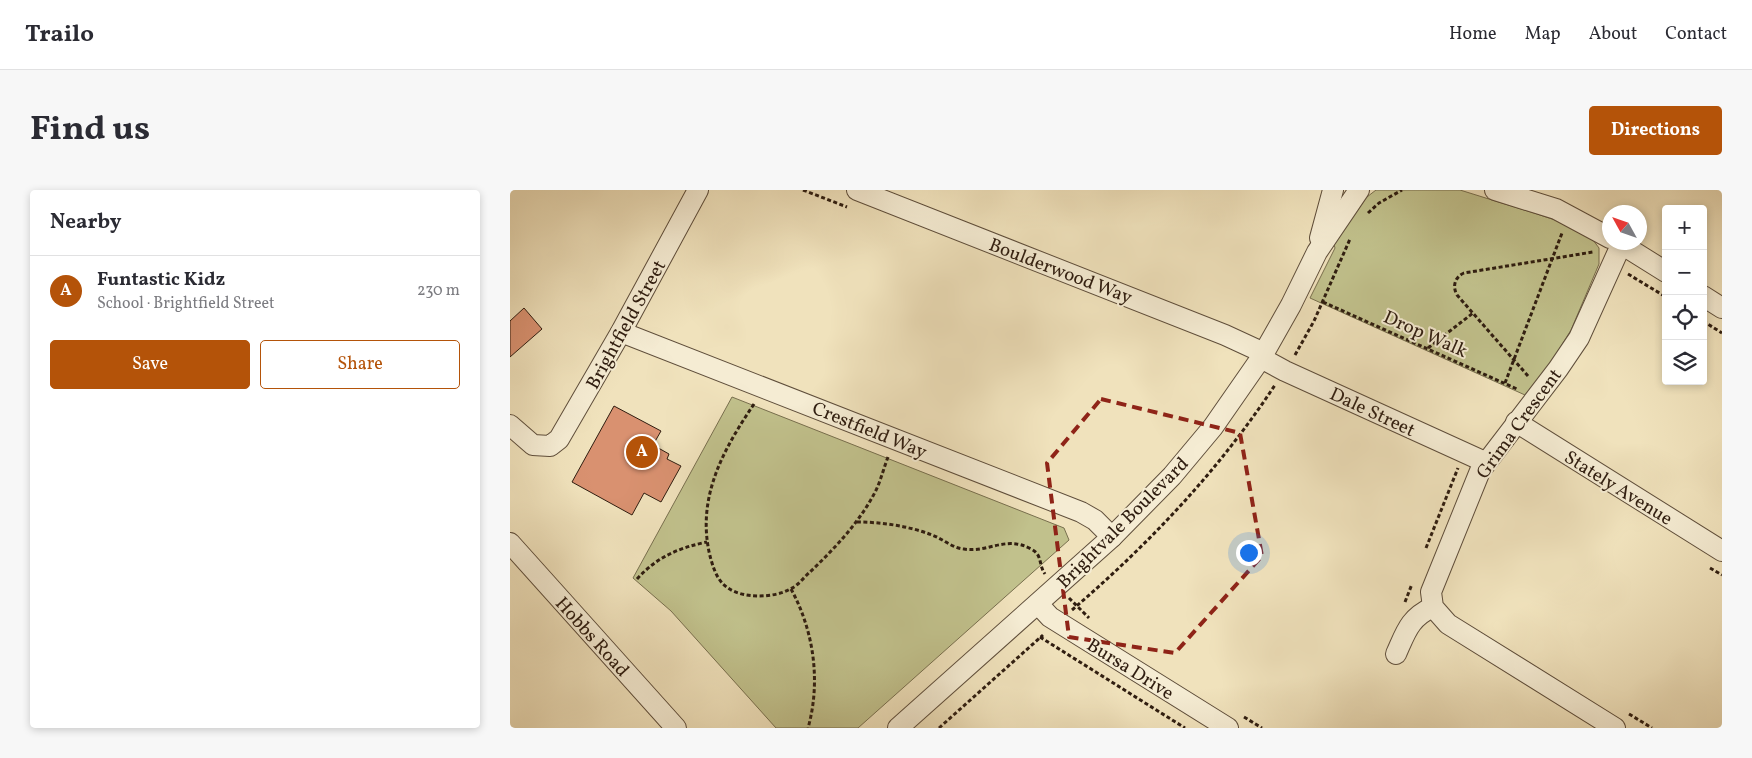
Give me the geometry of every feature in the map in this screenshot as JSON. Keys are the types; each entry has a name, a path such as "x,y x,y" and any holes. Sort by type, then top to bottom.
{"street":[{"name":"Brightfield Street","path":"510,425 525,440 533,445 542,447 554,443 565,430 698,190"},
{"name":"Boulderwood Way","path":"857,190 1225,335 1262,355"},
{"name":"Brightvale Boulevard","path":"1316,252 1333,190"},
{"name":"Brightvale Boulevard","path":"898,728 1112,537 1190,455 1213,427 1262,355 1291,305 1316,252 1359,190"},
{"path":"1494,190 1556,209 1602,234"},
{"name":"Grima Crescent","path":"1434,607 1431,599 1433,584 1485,462 1558,370 1579,338 1612,262 1614,250"},
{"path":"1629,250 1662,270"},
{"path":"1707,299 1722,308"},
{"name":"Crestfield Way","path":"621,332 1081,512 1095,520 1112,537"},
{"name":"Dale Street","path":"1262,355 1285,371 1485,462"},
{"name":"Stately Avenue","path":"1516,422 1722,551"},
{"name":"Hobbs Road","path":"510,543 676,728"},
{"name":"Bursa Drive","path":"1038,604 1050,617 1228,728"},
{"path":"1396,654 1409,624 1422,612 1434,607 1448,624 1621,720"}],"path":[{"path":"1505,383 1562,234"},
{"path":"1528,376 1454,289 1456,281 1461,274 1593,252"},
{"path":"1612,262 1663,295"},
{"path":"1625,282 1629,274"},
{"name":"Drop Walk","path":"1323,302 1517,388"},
{"path":"1428,349 1473,313"},
{"path":"1707,324 1722,333"},
{"path":"754,404 730,441 716,472 706,506 704,523 707,542 717,576 729,590 753,595 791,589 826,558 856,522 874,495 888,457"},
{"path":"856,522 915,530 964,549 1010,543 1026,546 1039,554 1041,568 1058,586"},
{"path":"637,579 647,567 666,554 707,542"},
{"path":"791,589 807,624 812,650 813,699 808,728"},
{"path":"1040,637 1185,728"},
{"path":"1621,720 1652,728"}],"highlighted area":[{"path":"1101,399 1240,433 1262,556 1175,653 1069,637 1047,463"}],"green space":[{"path":"1376,190 1460,190 1555,220 1593,240 1599,248 1599,264 1571,330 1550,364 1525,395 1310,298 1335,248 1333,241 1363,200"},
{"path":"732,397 1064,528 1069,540 858,728 776,728 671,611 633,578"}],"building":[{"path":"524,308 542,329 510,357 510,321"},
{"path":"614,406 661,431 653,445 669,454 667,459 681,466 661,502 644,493 632,515 572,482"}],"place":[{"name":"Funtastic Kidz","path":"642,452"}]}
